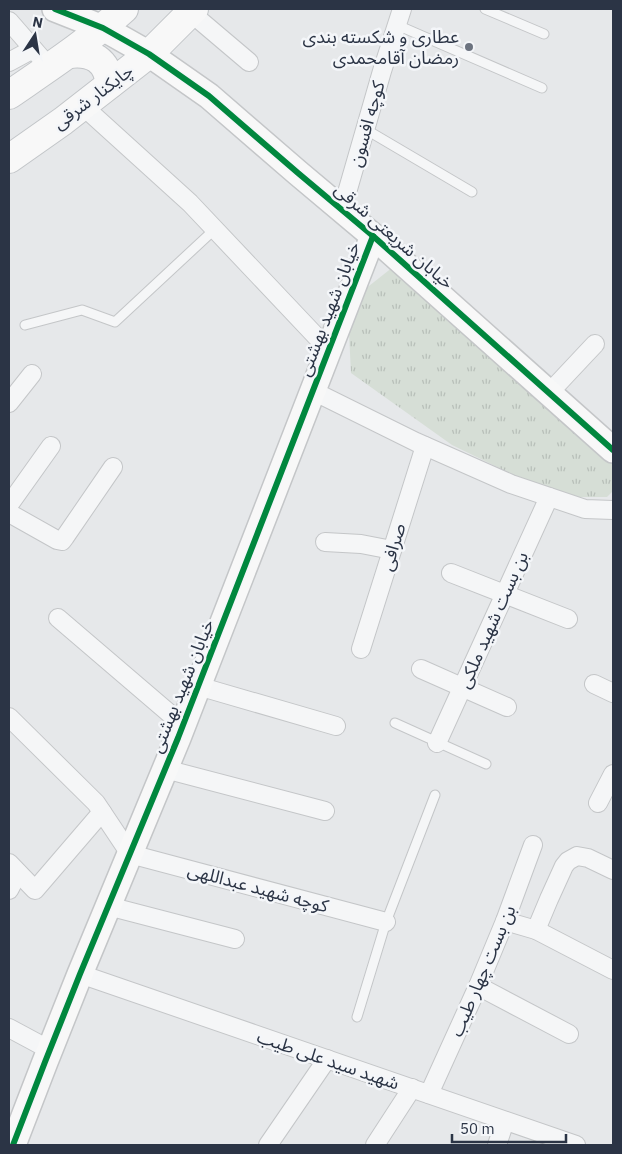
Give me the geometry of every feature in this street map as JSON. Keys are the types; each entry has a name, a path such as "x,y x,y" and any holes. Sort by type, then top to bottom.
{"main road":[{"path":"9,95 50,57 103,28 124,9"},
{"name":"چایکنار شرقی","path":"9,159 83,106 149,54 192,11"},
{"path":"50,57 85,54 94,57 109,74 110,84"}],"street":[{"path":"56,9 103,28"},
{"path":"192,11 249,62"},
{"name":"كوچه افسون","path":"342,210 399,17"},
{"path":"9,22 50,57"},
{"name":"خیابان شریعتی شرقی","path":"103,28 149,54 209,96 373,236 549,393 612,446"},
{"path":"9,62 50,57"},
{"path":"83,106 190,203 329,350"},
{"name":"خیابان شهید بهشتی","path":"15,1144 80,974 183,725 373,236"},
{"path":"549,393 594,344"},
{"path":"9,403 32,374"},
{"path":"313,392 424,446 510,484 585,509 613,510"},
{"path":"9,505 51,446"},
{"name":"صرافی","path":"361,649 424,446"},
{"path":"9,513 62,541 113,467"},
{"name":"بن بست شهید ملکی","path":"438,743 549,497"},
{"path":"325,542 361,544 392,550"},
{"path":"451,573 568,619"},
{"path":"58,618 183,725"},
{"path":"420,669 507,707"},
{"path":"594,684 613,693"},
{"path":"198,686 336,726"},
{"path":"9,717 96,803 130,854"},
{"path":"165,770 325,811"},
{"path":"598,804 613,774"},
{"path":"13,868 35,890 102,812"},
{"name":"بن بست چهار طیب","path":"429,1094 478,986 534,845"},
{"name":"کوچه شهید عبداللهی","path":"130,854 386,922"},
{"path":"536,930 548,899 568,861 576,856 588,858 613,870"},
{"path":"9,890 13,868"},
{"path":"108,906 236,939"},
{"path":"505,921 536,930 613,970"},
{"name":"شهید سید علی طیب","path":"80,974 576,1145"},
{"path":"478,986 569,1034"},
{"path":"9,1028 50,1050"},
{"path":"268,1145 327,1059"},
{"path":"375,1145 412,1088"},
{"path":"497,1145 505,1121"}],"lane":[{"path":"485,9 544,34"},
{"path":"399,17 542,88"},
{"path":"365,129 472,192"},
{"path":"25,325 82,310 115,322 215,229"},
{"path":"395,723 486,764"},
{"path":"357,1017 386,922 435,795"}],"green space":[{"path":"393,267 613,465 613,491 607,497 559,497 452,445 351,373 349,333 355,297"}],"cycle path":[{"path":"55,9 103,28 149,54 209,96 373,236 613,450"},
{"path":"13,1145 80,974 178,738 373,236"}],"place":[{"name":"عطاری و شکسته بندی رمضان آقامحمدی","path":"469,47"}]}
